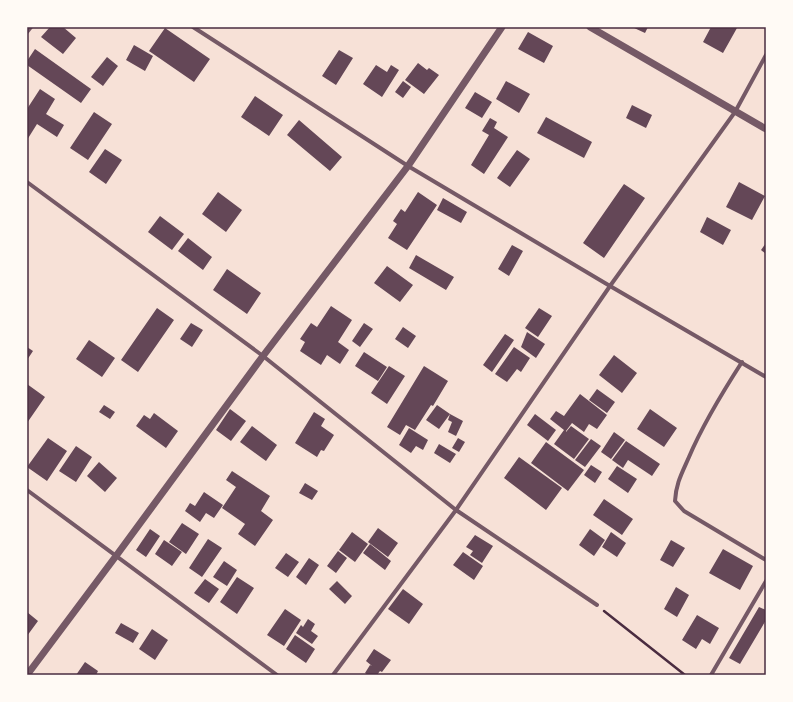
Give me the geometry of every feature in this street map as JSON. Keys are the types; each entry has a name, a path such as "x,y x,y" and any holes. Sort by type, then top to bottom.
{"street":[{"path":"27,32 31,27"},
{"path":"193,27 408,166 766,377"},
{"path":"27,675 262,356 408,166 502,27"},
{"path":"590,27 766,129"},
{"path":"333,675 456,510 610,286 735,112 766,55"},
{"path":"27,182 262,356 456,510 597,605"},
{"path":"742,362 722,392 698,436 675,487 675,501 684,511 766,560"},
{"path":"27,490 277,675"},
{"path":"711,675 766,581"}],"path":[{"path":"597,605 685,675"}],"building":[{"path":"50,27 63,27 76,38 63,54 41,37"},
{"path":"632,27 648,27 645,33"},
{"path":"711,27 737,28 723,53 703,42"},
{"path":"165,28 210,59 194,82 149,51"},
{"path":"528,32 553,46 544,63 518,49"},
{"path":"134,45 153,56 145,71 126,60"},
{"path":"35,49 91,89 81,103 27,65 27,61"},
{"path":"339,50 353,58 336,85 322,76"},
{"path":"107,57 118,66 103,86 91,77"},
{"path":"418,63 427,70 429,68 439,75 424,94 405,80"},
{"path":"376,65 387,72 391,65 399,70 382,97 363,84"},
{"path":"403,81 411,87 403,98 395,92"},
{"path":"506,81 530,94 519,113 496,99"},
{"path":"40,89 55,99 46,114 64,125 57,137 37,124 27,140 27,109"},
{"path":"475,92 492,102 482,118 465,108"},
{"path":"255,96 283,115 269,136 241,117"},
{"path":"632,105 652,115 646,128 626,118"},
{"path":"94,112 112,124 88,160 70,148"},
{"path":"546,117 592,142 584,158 537,133"},
{"path":"490,118 497,122 494,128 508,137 484,174 471,165 489,135 482,131"},
{"path":"299,120 342,157 330,171 287,135"},
{"path":"105,149 122,160 106,184 89,172"},
{"path":"517,150 530,159 510,187 497,178"},
{"path":"739,182 765,196 752,220 726,207"},
{"path":"624,184 645,198 604,258 583,243"},
{"path":"218,192 242,210 226,232 202,214"},
{"path":"418,192 437,205 407,250 388,238 397,224 393,221 401,209 405,212"},
{"path":"443,198 467,212 461,223 437,210"},
{"path":"160,216 184,234 172,250 148,232"},
{"path":"707,217 731,230 723,245 700,232"},
{"path":"188,238 212,257 203,270 178,251"},
{"path":"766,243 766,254 761,250"},
{"path":"512,245 523,251 509,276 498,269"},
{"path":"416,255 454,277 446,290 409,268"},
{"path":"387,266 413,285 400,302 374,283"},
{"path":"227,269 261,293 247,314 213,290"},
{"path":"331,306 352,320 338,342 349,350 340,364 327,355 321,365 300,351 305,342 300,339 311,323 317,327"},
{"path":"157,308 174,320 138,372 121,360"},
{"path":"539,308 552,316 538,337 525,328"},
{"path":"191,323 203,330 192,347 180,339"},
{"path":"364,323 373,329 360,347 352,341"},
{"path":"403,327 416,336 408,348 395,339"},
{"path":"527,332 545,344 536,358 521,347"},
{"path":"505,334 514,340 492,372 483,365"},
{"path":"89,340 115,358 102,377 76,359"},
{"path":"27,347 33,351 27,360"},
{"path":"514,347 530,358 521,372 517,369 507,382 495,374"},
{"path":"364,352 387,367 378,381 355,366"},
{"path":"614,355 637,373 622,393 599,375"},
{"path":"389,366 405,376 387,404 371,393"},
{"path":"424,366 448,381 433,406 431,405 415,430 406,425 400,435 387,427"},
{"path":"27,384 45,397 27,423"},
{"path":"597,389 615,402 607,413 589,400"},
{"path":"580,394 607,415 597,429 589,424 584,432 572,423 566,431 571,426 589,439 574,459 554,444 564,430 550,419 556,411 564,416"},
{"path":"104,405 115,412 110,419 99,412"},
{"path":"437,405 450,414 439,429 426,420"},
{"path":"230,409 246,421 231,441 216,430"},
{"path":"650,409 677,428 664,447 637,429"},
{"path":"314,412 325,419 321,426 334,435 324,451 321,450 317,457 295,443"},
{"path":"154,413 178,431 166,448 136,426 144,415 150,419"},
{"path":"450,414 463,421 456,436 448,432 452,422 448,420"},
{"path":"535,414 556,430 548,441 527,425"},
{"path":"252,426 277,445 266,461 240,442"},
{"path":"409,428 428,440 423,450 416,446 411,453 399,445"},
{"path":"614,432 625,440 611,459 601,452"},
{"path":"48,438 67,451 47,481 27,467"},
{"path":"458,438 465,442 459,452 452,448"},
{"path":"591,439 601,446 585,467 575,460"},
{"path":"626,441 660,464 652,476 628,460 623,468 612,460"},
{"path":"546,442 584,470 568,491 531,463"},
{"path":"439,444 456,454 450,463 434,453"},
{"path":"76,446 92,457 76,482 59,471"},
{"path":"519,457 562,488 546,510 504,478"},
{"path":"99,462 117,478 105,492 87,476"},
{"path":"591,465 602,472 595,483 584,475"},
{"path":"617,466 637,479 628,493 608,479"},
{"path":"232,471 270,496 261,511 273,520 255,546 238,534 245,524 222,508 236,487 226,480"},
{"path":"305,483 318,491 312,500 299,493"},
{"path":"204,492 223,505 214,518 206,513 200,522 185,511 190,503 195,506"},
{"path":"604,499 633,519 622,535 593,515"},
{"path":"182,523 199,534 186,554 169,542"},
{"path":"378,528 398,543 388,557 368,542"},
{"path":"150,529 160,536 146,557 136,550"},
{"path":"590,529 605,540 594,556 579,545"},
{"path":"352,532 368,544 355,562 339,550"},
{"path":"611,532 626,543 617,557 602,547"},
{"path":"475,535 493,546 482,563 470,555 473,551 466,547"},
{"path":"208,539 222,548 202,577 189,568"},
{"path":"164,540 182,552 172,566 155,554"},
{"path":"671,540 685,548 673,567 660,560"},
{"path":"370,544 391,561 385,570 363,553"},
{"path":"723,549 753,566 740,590 709,573"},
{"path":"338,551 347,558 336,573 327,566"},
{"path":"463,552 483,566 474,580 453,565"},
{"path":"286,553 299,562 288,577 275,568"},
{"path":"309,558 319,565 306,585 296,577"},
{"path":"224,561 237,570 227,586 213,577"},
{"path":"237,577 254,588 237,614 220,602"},
{"path":"205,579 219,589 209,603 194,593"},
{"path":"337,581 352,596 345,604 329,589"},
{"path":"676,587 689,595 677,617 664,609"},
{"path":"403,589 423,604 409,624 388,609"},
{"path":"759,607 766,610 766,620 740,664 729,658"},
{"path":"285,609 301,620 284,646 267,635"},
{"path":"27,612 38,621 27,636"},
{"path":"697,615 719,628 710,644 702,639 696,649 682,640"},
{"path":"308,619 315,624 311,631 318,636 312,644 296,633 301,625 303,627"},
{"path":"121,623 139,633 133,643 115,633"},
{"path":"152,629 168,640 155,660 139,649"},
{"path":"295,635 315,649 306,663 286,649"},
{"path":"374,649 391,660 382,672 380,671 377,675 368,675 365,673 370,665 372,666 366,661"},
{"path":"85,662 98,671 96,675 76,675"}]}
